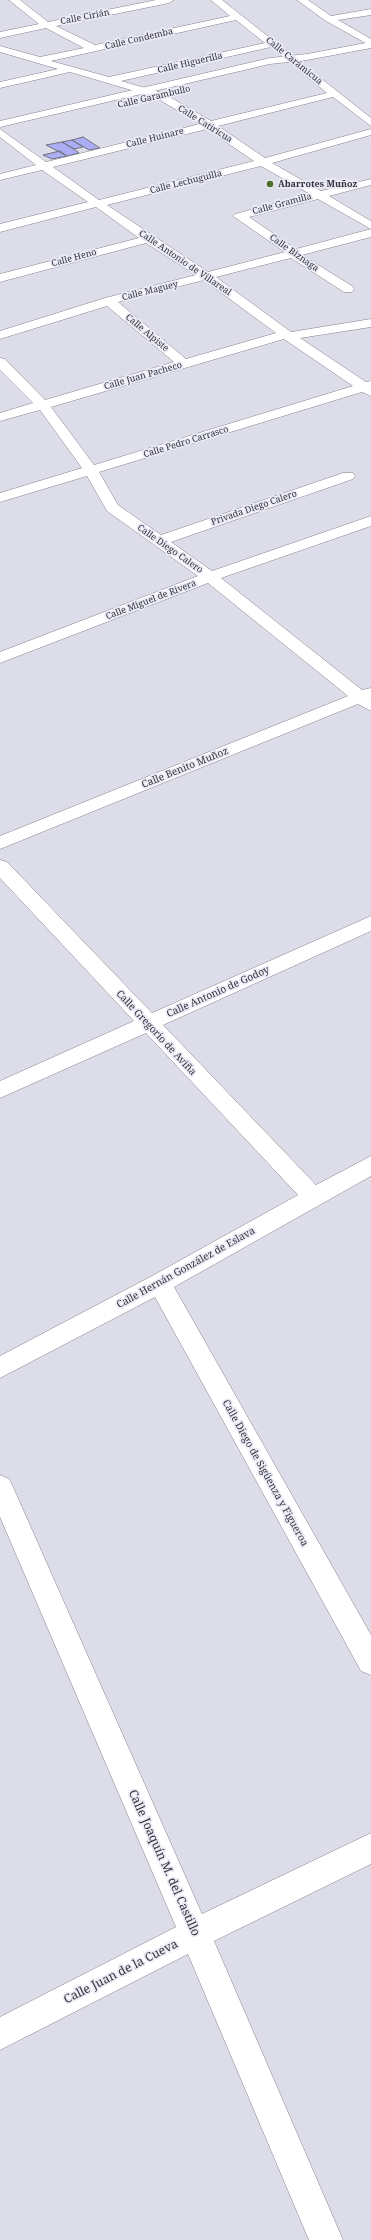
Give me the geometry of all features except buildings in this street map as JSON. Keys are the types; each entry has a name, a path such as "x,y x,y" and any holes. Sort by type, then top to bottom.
{"street":[{"name":"Calle Cirián","path":"0,35 169,0"},
{"name":"Calle Carámicua","path":"216,0 274,44 299,60 334,94 371,123"},
{"path":"302,0 329,19 371,44"},
{"path":"12,3 46,25 95,49"},
{"path":"329,19 371,12"},
{"name":"Calle Condemba","path":"41,60 237,17"},
{"name":"Calle Higuerilla","path":"107,81 274,44"},
{"name":"Calle Garambullo","path":"0,131 144,91 371,44"},
{"name":"Calle Catiricua","path":"0,49 41,60 67,70 159,95 209,125 263,162 370,226"},
{"name":"Calle Garambullo","path":"0,131 159,95 299,60"},
{"path":"0,85 67,70"},
{"name":"Calle Huinare","path":"0,177 334,94"},
{"name":"Calle Antonio de Villareal","path":"0,131 44,166 148,239 206,276 287,335 368,388"},
{"name":"Calle Lechuguilla","path":"0,228 263,162 371,132"},
{"name":"Calle Gramilla","path":"239,216 371,182"},
{"name":"Calle Biznaga","path":"239,216 348,289"},
{"name":"Calle Maguey","path":"0,335 109,301 294,254 370,226"},
{"name":"Calle Heno","path":"0,278 148,239"},
{"name":"Calle Alpiste","path":"109,301 184,364"},
{"name":"Calle Juan Pacheco","path":"0,417 43,406 287,335 371,323"},
{"name":"Calle Diego Calero","path":"0,362 43,406 91,471 112,508 210,577 367,699"},
{"name":"Calle Pedro Carrasco","path":"0,498 368,388"},
{"name":"Privada Diego Calero","path":"159,541 348,476"},
{"name":"Calle Miguel de Rivera","path":"0,658 210,577 371,520"},
{"name":"Calle Benito Muñoz","path":"0,843 367,699"},
{"name":"Calle Gregorio de Aviña","path":"0,866 314,1198"},
{"name":"Calle Antonio de Godoy","path":"0,1090 371,923"},
{"name":"Calle Hernán González de Eslava","path":"0,1368 160,1283 314,1198 371,1164"},
{"name":"Calle Diego de Sigüenza y Figueroa","path":"160,1283 371,1662"},
{"name":"Calle Joaquín M. del Castillo","path":"0,1487 195,1934 326,2240"},
{"name":"Calle Juan de la Cueva","path":"0,2034 195,1934 371,1848"}],"place":[{"name":"Abarrotes Muñoz","path":"270,184"}]}
